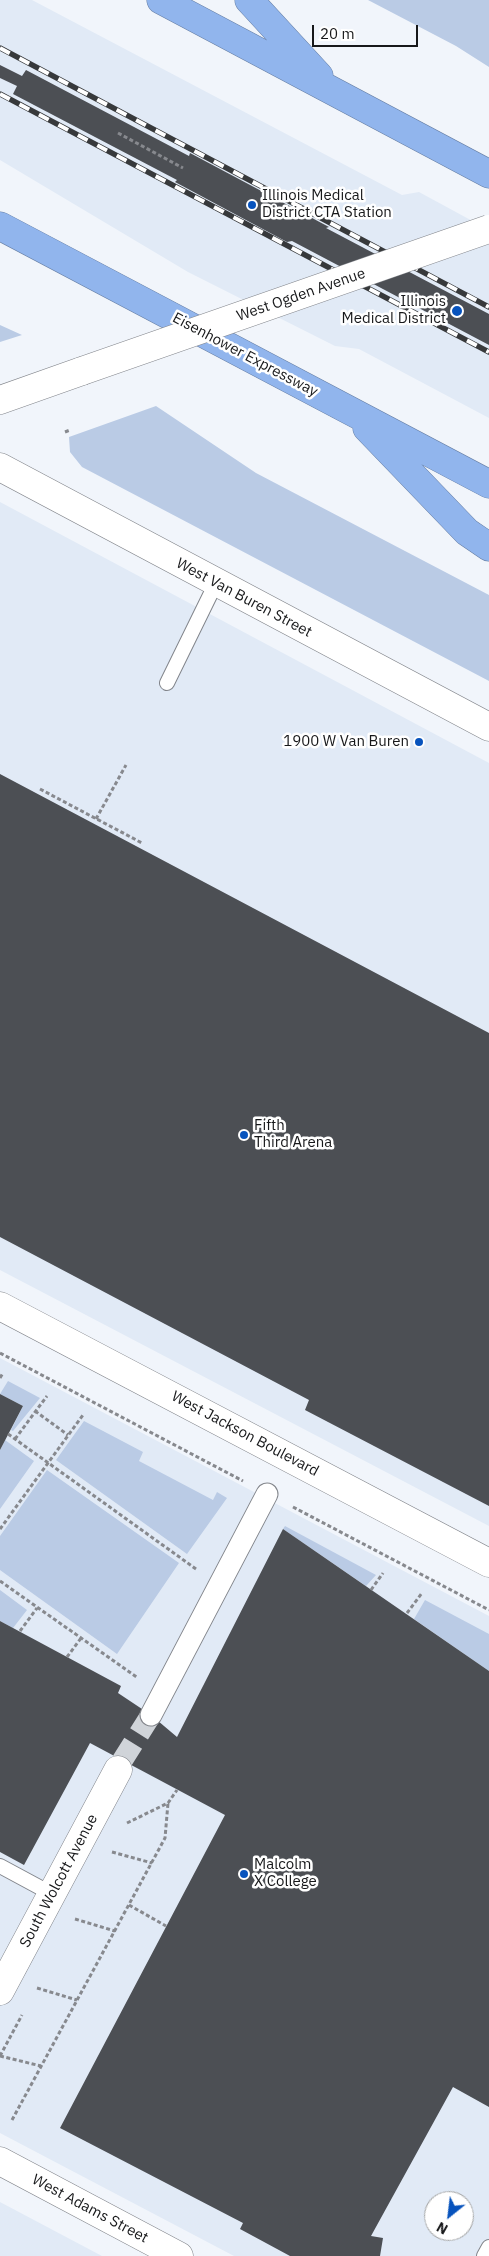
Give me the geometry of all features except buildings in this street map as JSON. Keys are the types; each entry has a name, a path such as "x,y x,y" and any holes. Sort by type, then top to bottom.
{"highway":[{"path":"161,0 489,174"},
{"path":"249,0 332,90"},
{"name":"Eisenhower Expressway","path":"5,231 489,484"},
{"path":"350,411 467,532 489,547"}],"street":[{"name":"West Ogden Avenue","path":"0,400 489,229"},
{"name":"West Van Buren Street","path":"0,467 489,727"},
{"name":"West Jackson Boulevard","path":"0,1307 489,1563"},
{"path":"151,1715 268,1494"},
{"name":"South Wolcott Avenue","path":"0,1992 120,1765"},
{"name":"West Adams Street","path":"0,2161 180,2256"}],"lane":[{"path":"167,683 216,583"},
{"path":"0,1866 52,1894"},
{"path":"484,2256 489,2247"}],"path":[{"path":"118,133 183,168"},
{"path":"65,432 70,430"},
{"path":"96,819 126,765"},
{"path":"40,789 142,843"},
{"path":"0,1378 3,1373"},
{"path":"14,1439 47,1396"},
{"path":"35,1412 68,1435"},
{"path":"0,1530 83,1415"},
{"path":"8,1434 219,1586"},
{"path":"371,1590 383,1573"},
{"path":"0,1581 161,1694"},
{"path":"407,1614 422,1593"},
{"path":"20,1631 37,1608"},
{"path":"67,1657 81,1638"},
{"path":"127,1823 168,1804 178,1790"},
{"path":"12,2120 166,1838 168,1804"},
{"path":"111,1851 152,1863"},
{"path":"129,1905 166,1926"},
{"path":"75,1919 115,1931"},
{"path":"37,1988 77,2000"},
{"path":"0,2056 41,2066"}],"shaded area":[{"path":"0,0 32,0 402,195 419,192 489,230 489,418 359,349 335,346 188,272 0,160"},
{"path":"368,0 489,0 489,67 456,46"},
{"path":"0,325 22,335 0,342"},
{"path":"156,406 256,473 489,595 489,681 82,467 70,452 69,437"},
{"name":"Fifth Third Arena","path":"0,502 489,763 489,1526 0,1270"},
{"name":"Malcolm X College","path":"0,1358 489,1616 489,2256 234,2256 0,2133"},
{"path":"8,1381 40,1398 13,1431 11,1430 23,1406 0,1394"},
{"path":"84,1421 143,1452 139,1461 213,1500 217,1492 227,1498 187,1554 56,1460"},
{"path":"5,1440 34,1461 0,1509 0,1450"},
{"path":"47,1470 179,1563 117,1654 0,1570 0,1536"},
{"path":"285,1526 376,1575 366,1586 283,1529"},
{"path":"0,1590 27,1610 13,1628 0,1621"},
{"path":"425,1600 489,1634 489,1671 414,1619"},
{"path":"0,2202 102,2256 0,2256"}],"tunnel":[{"path":"122,1761 151,1715"}],"railway":[{"path":"0,48 489,307"},
{"path":"0,94 489,352"}],"place":[{"name":"Illinois Medical District CTA Station","path":"252,205"},
{"name":"Illinois Medical District","path":"457,311"},
{"name":"1900 W Van Buren","path":"419,742"},
{"name":"Fifth Third Arena","path":"244,1135"},
{"name":"Malcolm X College","path":"244,1874"}]}
